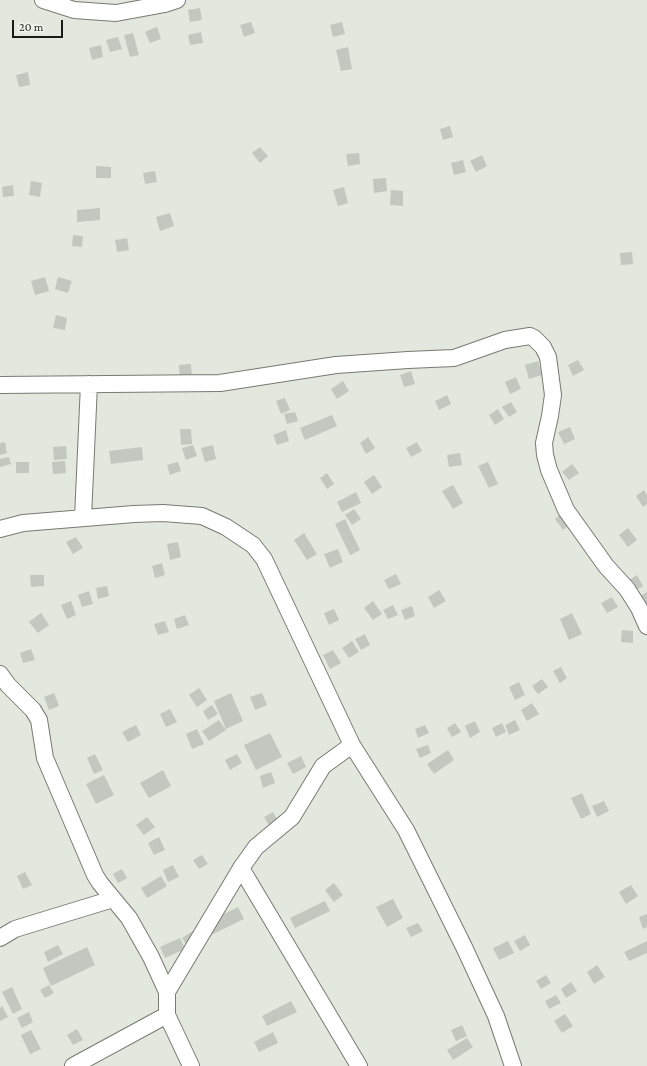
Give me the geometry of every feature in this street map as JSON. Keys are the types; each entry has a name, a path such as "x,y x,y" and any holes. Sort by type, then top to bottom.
{"street":[{"path":"43,0 74,10 116,13 165,4 178,0"},
{"path":"0,385 220,383 336,365 454,358 505,340 530,336 544,348 548,357 553,395 544,443 545,455 549,470 566,510 606,566 627,589 647,626"},
{"path":"83,518 90,384"},
{"path":"0,529 23,523 134,514 202,516 226,527 253,546 264,559 352,745 406,830 464,947 496,1016 513,1066"},
{"path":"0,674 8,685 33,710 39,720 45,758 95,875 112,899 129,918 151,957 167,992 168,1015 191,1066"},
{"path":"167,992 241,868 256,847 292,816 323,766 352,745"},
{"path":"241,868 359,1066"},
{"path":"0,938 15,929 112,899"},
{"path":"72,1066 168,1015"}],"building":[{"path":"200,8 202,20 190,22 188,10"},
{"path":"251,22 255,33 244,37 240,25"},
{"path":"342,22 345,34 333,37 330,25"},
{"path":"157,27 161,39 150,43 145,32"},
{"path":"201,32 203,43 190,45 188,35"},
{"path":"133,33 139,55 130,57 124,35"},
{"path":"118,37 122,49 110,52 106,40"},
{"path":"101,45 103,57 92,60 89,48"},
{"path":"348,47 352,69 341,71 336,50"},
{"path":"28,72 30,85 19,87 16,75"},
{"path":"450,126 453,137 443,140 440,129"},
{"path":"260,147 268,156 260,163 252,153"},
{"path":"359,153 360,164 348,166 346,154"},
{"path":"482,155 487,166 476,172 470,161"},
{"path":"463,160 466,172 454,175 451,163"},
{"path":"96,166 111,167 111,178 96,178"},
{"path":"155,171 157,182 145,184 143,173"},
{"path":"386,178 387,191 374,193 373,179"},
{"path":"31,181 42,183 40,197 29,195"},
{"path":"13,185 14,196 3,197 2,187"},
{"path":"344,187 348,203 338,206 333,190"},
{"path":"391,190 403,191 403,206 390,205"},
{"path":"100,208 100,220 77,222 77,210"},
{"path":"170,213 174,226 160,231 156,217"},
{"path":"73,235 83,236 82,247 72,246"},
{"path":"127,238 129,250 117,252 115,240"},
{"path":"632,252 633,264 621,265 620,253"},
{"path":"45,277 49,291 35,295 31,281"},
{"path":"58,277 72,281 68,293 55,289"},
{"path":"56,315 67,318 65,330 53,328"},
{"path":"578,360 584,370 573,376 568,365"},
{"path":"538,361 542,375 529,379 525,365"},
{"path":"191,364 192,375 180,377 179,365"},
{"path":"411,371 415,384 404,387 400,375"},
{"path":"516,377 521,389 510,394 505,382"},
{"path":"343,381 349,391 337,399 331,389"},
{"path":"447,395 451,404 439,410 435,401"},
{"path":"285,398 290,410 281,414 276,401"},
{"path":"511,402 517,412 509,417 502,407"},
{"path":"498,409 504,419 495,425 489,415"},
{"path":"295,412 298,421 287,424 284,414"},
{"path":"332,415 337,426 305,440 300,428"},
{"path":"570,427 575,439 564,444 558,432"},
{"path":"180,429 191,429 192,444 181,445"},
{"path":"286,430 289,441 277,445 273,435"},
{"path":"368,437 375,448 366,454 360,443"},
{"path":"5,442 7,453 0,455 0,443"},
{"path":"417,442 422,451 411,457 406,448"},
{"path":"193,445 197,456 186,460 182,448"},
{"path":"213,445 216,459 205,462 201,448"},
{"path":"66,446 67,459 54,460 53,447"},
{"path":"142,447 143,460 111,464 109,451"},
{"path":"460,453 462,465 449,467 447,455"},
{"path":"9,457 11,464 0,467 0,459"},
{"path":"65,461 66,473 53,474 52,462"},
{"path":"16,462 29,462 29,473 16,473"},
{"path":"178,462 181,471 170,475 167,465"},
{"path":"488,462 498,484 489,488 478,466"},
{"path":"572,464 579,473 569,480 562,472"},
{"path":"327,473 334,484 327,489 320,478"},
{"path":"374,475 382,487 372,494 364,482"},
{"path":"453,485 463,503 453,509 442,491"},
{"path":"644,490 647,495 647,504 643,507 636,496"},
{"path":"356,492 361,503 342,512 337,502"},
{"path":"354,509 361,519 352,525 345,515"},
{"path":"566,510 575,521 563,530 555,519"},
{"path":"345,519 360,550 350,555 335,524"},
{"path":"628,528 637,540 628,547 619,535"},
{"path":"304,533 317,554 307,560 294,540"},
{"path":"76,537 83,548 73,554 66,542"},
{"path":"178,542 181,557 170,560 167,544"},
{"path":"338,549 343,562 330,568 324,554"},
{"path":"162,563 165,575 155,578 152,566"},
{"path":"396,574 401,584 389,589 384,580"},
{"path":"30,575 44,575 44,586 31,587"},
{"path":"637,575 643,586 630,594 624,583"},
{"path":"107,586 109,596 98,599 96,588"},
{"path":"439,590 446,601 434,608 428,597"},
{"path":"89,591 93,604 82,607 78,595"},
{"path":"647,592 647,605 644,607 638,597"},
{"path":"612,597 618,607 607,613 601,603"},
{"path":"71,601 76,615 67,619 61,605"},
{"path":"373,601 382,614 373,620 364,608"},
{"path":"393,605 398,615 388,619 383,610"},
{"path":"412,606 415,616 405,620 401,610"},
{"path":"334,609 339,620 329,625 324,613"},
{"path":"41,613 49,625 38,633 29,622"},
{"path":"572,613 582,634 569,640 560,619"},
{"path":"185,615 189,625 177,629 174,619"},
{"path":"165,621 169,632 158,635 154,624"},
{"path":"622,630 633,631 633,643 621,642"},
{"path":"365,634 370,645 361,650 355,639"},
{"path":"352,641 359,652 349,658 342,648"},
{"path":"31,649 35,660 23,663 20,653"},
{"path":"333,650 341,663 330,669 323,655"},
{"path":"561,667 567,678 560,683 553,671"},
{"path":"542,679 548,687 538,694 532,686"},
{"path":"519,682 525,695 515,700 509,687"},
{"path":"199,688 207,700 197,707 189,695"},
{"path":"54,693 59,706 49,710 44,697"},
{"path":"231,693 243,721 226,729 214,701"},
{"path":"262,693 267,705 255,710 250,697"},
{"path":"532,703 539,714 527,721 521,710"},
{"path":"212,705 218,714 208,720 203,711"},
{"path":"170,709 177,722 166,727 160,714"},
{"path":"219,720 226,730 209,741 202,731"},
{"path":"515,720 520,730 509,735 505,725"},
{"path":"475,721 480,732 470,738 465,726"},
{"path":"455,723 461,732 452,737 447,728"},
{"path":"502,723 506,732 496,737 492,728"},
{"path":"136,725 141,735 128,742 122,732"},
{"path":"425,725 429,733 418,738 415,729"},
{"path":"197,729 204,744 192,749 186,734"},
{"path":"270,733 282,757 256,770 244,745"},
{"path":"428,745 431,753 420,758 416,749"},
{"path":"448,750 454,760 434,774 427,764"},
{"path":"95,754 103,770 94,774 87,758"},
{"path":"237,754 242,763 230,770 225,760"},
{"path":"301,756 306,767 293,774 287,763"},
{"path":"163,770 171,786 149,798 140,783"},
{"path":"271,772 275,783 263,788 260,776"},
{"path":"104,775 114,795 96,804 86,784"},
{"path":"582,793 591,814 581,819 571,798"},
{"path":"604,801 609,811 597,817 592,806"},
{"path":"273,812 279,822 270,827 264,817"},
{"path":"147,817 155,827 144,835 136,825"},
{"path":"159,837 165,850 154,855 148,843"},
{"path":"202,855 208,864 199,869 193,860"},
{"path":"173,865 179,877 168,882 163,870"},
{"path":"122,869 127,878 118,883 113,874"},
{"path":"25,872 32,885 23,889 17,876"},
{"path":"161,876 167,886 147,898 141,888"},
{"path":"334,883 343,895 334,902 325,890"},
{"path":"631,885 638,896 626,904 619,892"},
{"path":"393,899 403,918 387,927 376,907"},
{"path":"325,901 330,911 295,928 290,918"},
{"path":"238,907 244,919 211,935 206,923"},
{"path":"647,914 647,927 643,929 639,917"},
{"path":"418,923 423,931 411,937 406,928"},
{"path":"193,931 200,943 189,949 182,938"},
{"path":"525,935 530,945 520,951 514,941"},
{"path":"180,938 185,949 165,958 160,947"},
{"path":"508,941 514,953 499,960 493,948"},
{"path":"647,941 647,953 629,961 624,952"},
{"path":"58,945 63,954 48,962 44,952"},
{"path":"87,947 95,965 51,986 43,968"},
{"path":"597,965 605,977 594,984 587,972"},
{"path":"546,975 551,983 541,989 536,981"},
{"path":"571,982 577,991 566,998 561,989"},
{"path":"49,985 54,993 45,998 40,990"},
{"path":"12,987 22,1009 13,1014 2,992"},
{"path":"556,995 561,1003 549,1009 545,1001"},
{"path":"291,1001 297,1012 267,1026 262,1016"},
{"path":"2,1006 8,1017 0,1021 0,1008"},
{"path":"29,1012 33,1022 22,1028 17,1018"},
{"path":"565,1014 573,1026 562,1033 554,1021"},
{"path":"462,1025 467,1036 456,1041 451,1030"},
{"path":"77,1029 83,1040 73,1045 67,1035"},
{"path":"31,1030 41,1049 30,1054 21,1035"},
{"path":"273,1032 278,1043 259,1052 254,1042"},
{"path":"467,1038 473,1047 453,1060 447,1050"}]}
